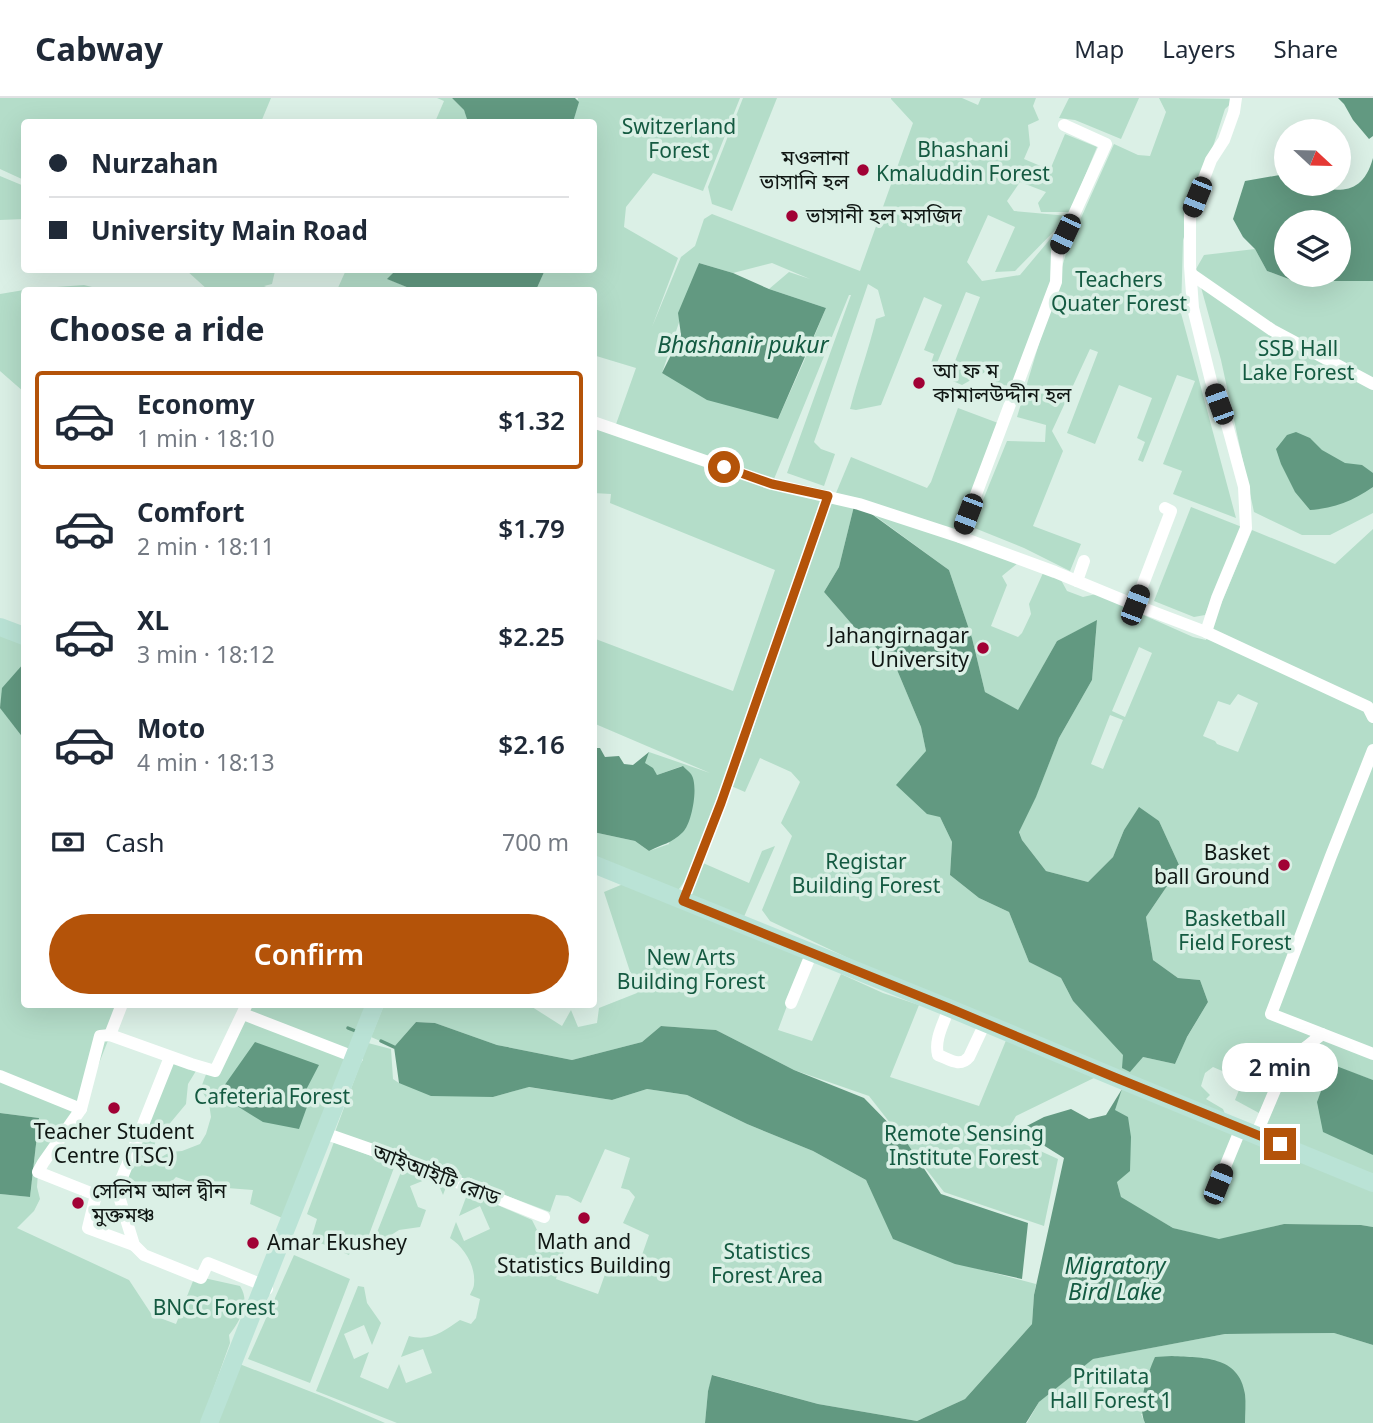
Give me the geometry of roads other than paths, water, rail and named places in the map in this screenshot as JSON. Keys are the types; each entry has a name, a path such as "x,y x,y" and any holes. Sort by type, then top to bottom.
{"street":[{"path":"1206,632 1246,528 1246,516 1241,475 1211,381 1193,309 1190,215 1211,160 1224,140 1236,98"},
{"path":"960,537 1056,282 1057,252 1107,144 1064,125"},
{"path":"1191,274 1272,330 1373,384"},
{"path":"597,423 772,484 855,502 960,537 1077,581 1206,632 1368,707 1373,717"},
{"path":"683,901 723,804 828,496"},
{"path":"1135,605 1171,511 1165,508"},
{"path":"1077,581 1084,561"},
{"path":"0,627 21,635"},
{"path":"1373,750 1271,1014 1373,1054"},
{"path":"597,866 1373,1183"},
{"path":"791,1003 812,953"},
{"path":"110,1035 120,1008"},
{"path":"212,1423 375,1008"},
{"path":"949,1008 937,1040 938,1055 959,1063 965,1062 985,1023"},
{"path":"265,1287 208,1263 201,1278 144,1255 134,1245 88,1228 96,1195 38,1172 81,1109 100,1035 110,1035 215,1070 245,1009 355,1058"},
{"path":"1218,1184 1289,1057 1297,1054 1322,1034"},
{"path":"134,1245 117,1190 170,1057"},
{"path":"0,1076 81,1109"},
{"path":"265,1287 326,1134"},
{"name":"আইআইটি রোড","path":"326,1134 544,1217"}],"water":[{"path":"452,98 575,98 579,102 574,119 467,119 464,110"},
{"path":"1338,98 1373,98 1373,136 1369,139"},
{"path":"1373,158 1373,281 1351,281 1351,210 1274,210 1274,274 1267,271 1233,219 1245,181 1274,176 1274,196 1351,196 1351,187 1359,183"},
{"name":"Bhashanir pukur","path":"699,263 826,308 778,419 707,400 662,373 681,335 678,313"},
{"path":"393,273 544,273 537,287 407,287 387,279"},
{"path":"1296,432 1310,438 1322,450 1345,463 1362,465 1373,473 1373,487 1343,503 1310,510 1295,492 1276,449 1287,435"},
{"path":"855,502 949,570 972,638 985,692 1018,710 1057,641 1097,620 1092,680 1059,738 1019,832 1046,871 1088,882 1113,857 1124,830 1139,807 1159,821 1180,867 1146,917 1153,960 1178,978 1200,980 1208,1002 1175,1064 1143,1057 1130,1072 1122,1068 1123,1055 1073,1001 1061,978 1029,962 1009,912 979,898 950,875 952,842 940,817 927,814 896,785 926,751 921,727 895,665 856,629 824,592 839,567"},
{"path":"21,666 21,735 0,708 2,688"},
{"path":"597,748 600,748 605,757 619,756 624,764 633,765 649,752 645,763 653,768 657,775 683,766 691,774 694,786 692,813 683,832 649,851 635,841 597,833"},
{"name":"Migratory Bird Lake","path":"416,1022 435,1023 497,1045 572,1060 642,1042 661,1026 716,1030 794,1070 864,1098 905,1140 941,1194 1028,1223 1022,1279 955,1264 893,1239 866,1180 813,1151 747,1124 687,1095 647,1089 612,1100 529,1087 493,1097 431,1096 399,1083 394,1047"},
{"path":"255,1042 319,1065 307,1088 308,1104 299,1129 263,1122 229,1101 224,1086"},
{"path":"1331,1064 1373,1080 1373,1155 1323,1132 1317,1102"},
{"name":"Migratory Bird Lake","path":"1122,1089 1115,1110 1128,1117 1131,1137 1130,1171 1117,1182 1121,1197 1173,1228 1219,1239 1284,1224 1373,1227 1373,1345 1334,1333 1225,1334 1093,1359 1039,1402 1026,1423 705,1423 712,1375 818,1404 917,1421 965,1399 1032,1324 1034,1295 1064,1158 1019,1130 1044,1117 1071,1109 1089,1119 1106,1115"},
{"path":"0,1113 39,1118 30,1197 0,1194"},
{"path":"1155,1357 1218,1361 1235,1372 1245,1394 1245,1423 1145,1423 1143,1399 1152,1364"}],"waterway":[{"path":"348,1028 358,1032"},
{"path":"381,1041 394,1047"}],"place":[{"name":"মওলানা ভাসানি হল","path":"863,170"},
{"name":"ভাসানী হল মসজিদ","path":"792,216"},
{"name":"আ ফ ম কামালউদ্দীন হল","path":"919,383"},
{"name":"Jahangirnagar University","path":"983,648"},
{"name":"Basket ball Ground","path":"1284,865"},
{"name":"Teacher Student Centre (TSC)","path":"114,1108"},
{"name":"সেলিম আল দ্বীন মুক্তমঞ্চ","path":"78,1203"},
{"name":"Math and Statistics Building","path":"584,1218"},
{"name":"Amar Ekushey","path":"253,1243"}],"park label":[{"name":"Switzerland Forest","path":"679,139"},
{"name":"Bhashani Kmaluddin Forest","path":"963,162"},
{"name":"Teachers Quater Forest","path":"1119,292"},
{"name":"SSB Hall Lake Forest","path":"1298,361"},
{"name":"Registar Building Forest","path":"866,874"},
{"name":"Basketball Field Forest","path":"1235,931"},
{"name":"New Arts Building Forest","path":"691,970"},
{"name":"Cafeteria Forest","path":"272,1097"},
{"name":"Remote Sensing Institute Forest","path":"964,1146"},
{"name":"Statistics Forest Area","path":"767,1264"},
{"name":"BNCC Forest","path":"214,1308"},
{"name":"Pritilata Hall Forest 1","path":"1111,1389"}]}
